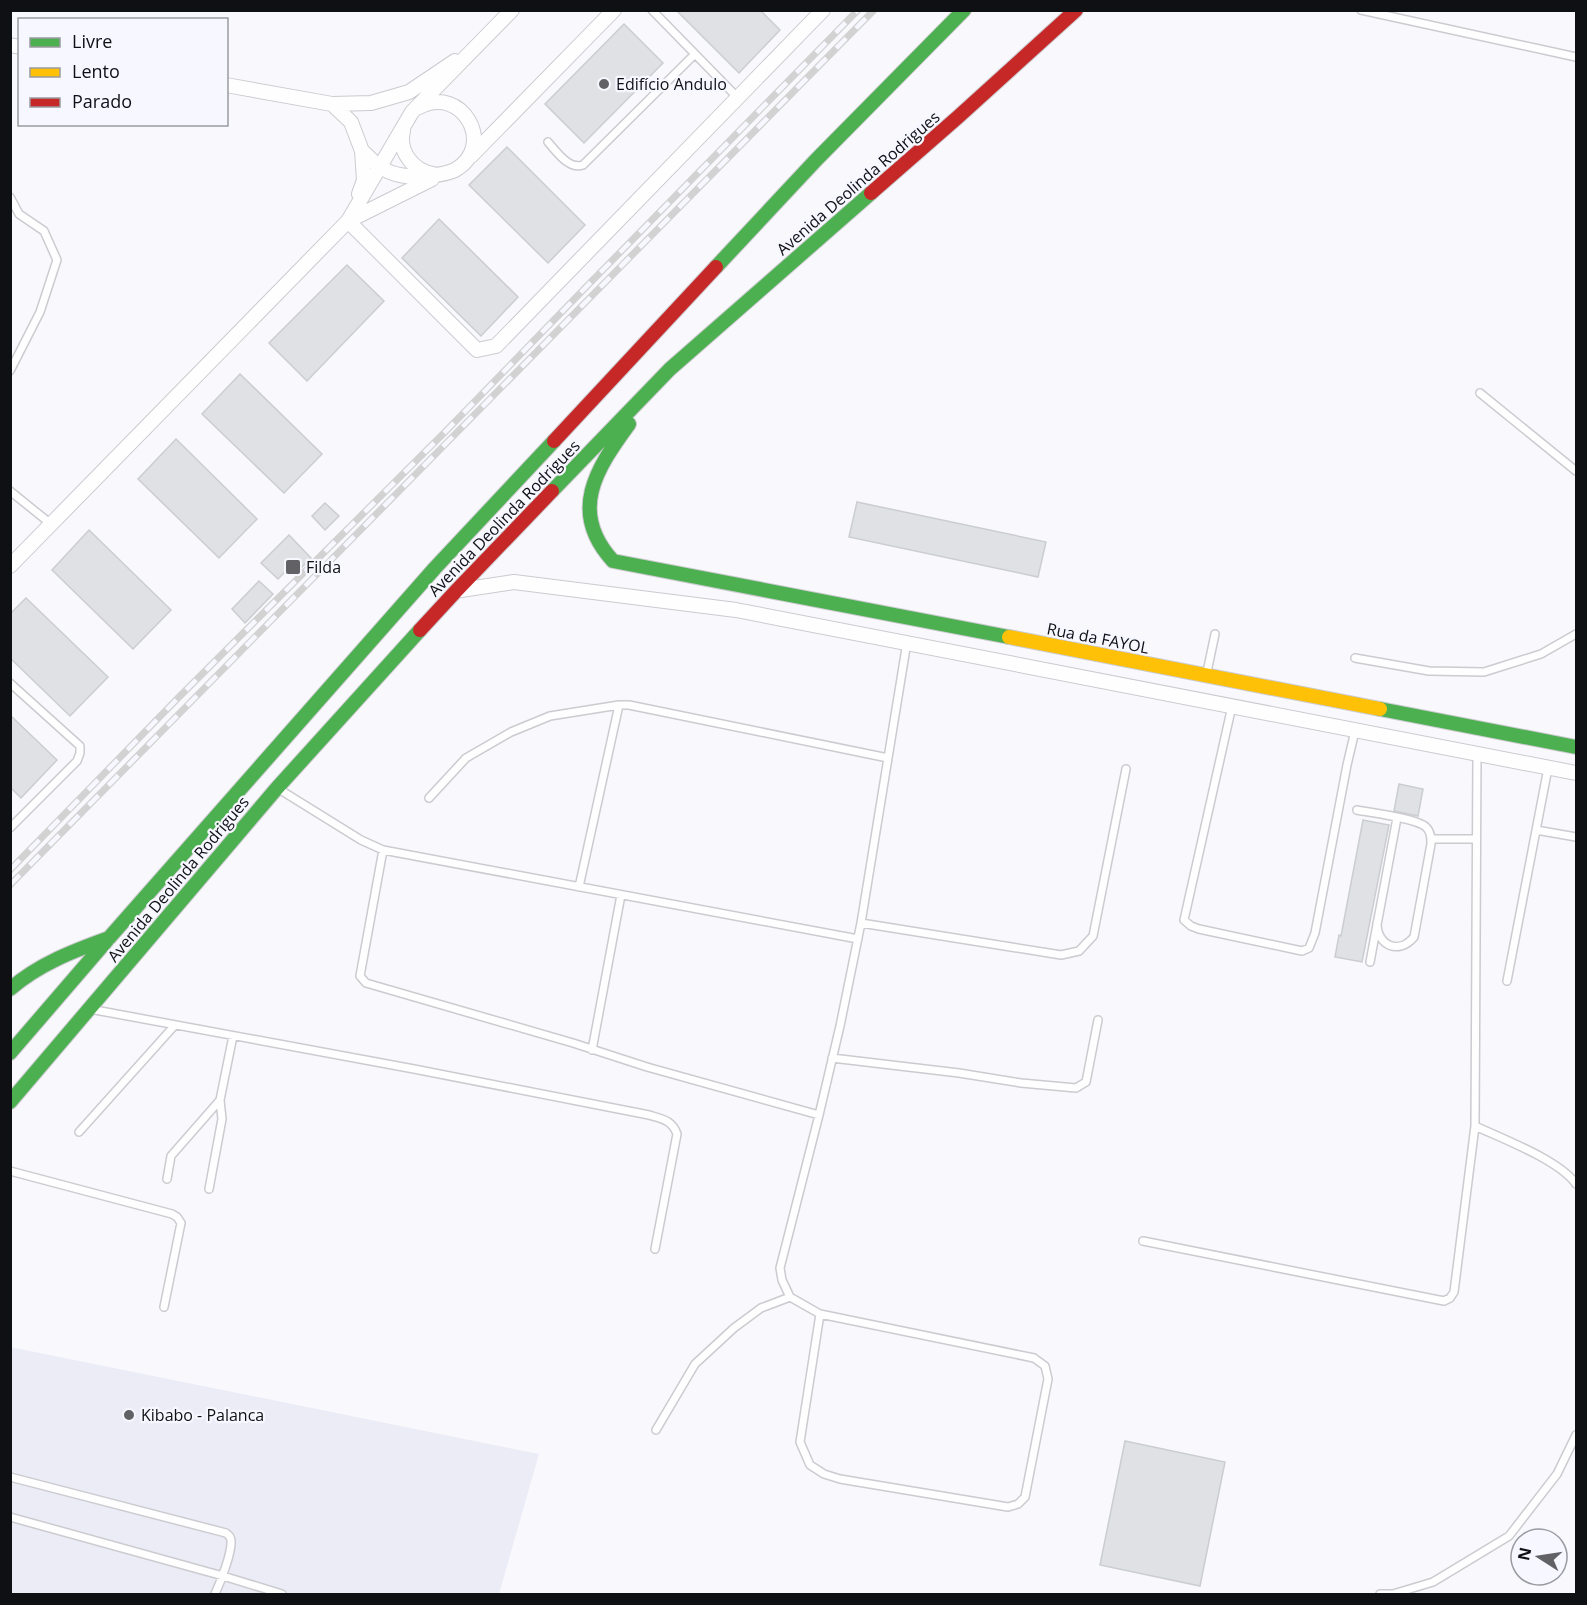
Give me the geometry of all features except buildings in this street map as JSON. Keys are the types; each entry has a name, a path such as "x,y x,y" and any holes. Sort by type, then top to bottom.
{"main road":[{"name":"Avenida Deolinda Rodrigues","path":"10,1053 435,568 816,160 964,10"},
{"name":"Avenida Deolinda Rodrigues","path":"10,1102 277,788 456,591 670,369 958,117 1076,10"},
{"name":"Rua da FAYOL","path":"670,369 627,426 596,473 591,490 590,512 594,534 604,553 613,561 1576,747"},
{"path":"10,989 37,967 109,938"}],"street":[{"path":"348,221 453,171 463,164 614,10"},
{"path":"10,566 348,221 409,118 511,11"},
{"path":"348,221 477,350 496,346 738,98 816,13"},
{"path":"228,85 332,104 371,103 409,92 479,45"},
{"path":"441,175 417,168 408,159 403,148 402,135 409,118 422,106 432,102 444,102 464,113 474,133 474,144 463,164"},
{"path":"332,104 351,122 362,151 364,180 348,221"},
{"path":"362,151 381,168 399,175 420,177 441,175"},
{"path":"456,591 514,582 736,610 1576,773"}],"lane":[{"path":"652,10 738,98"},
{"path":"1361,10 1576,57"},
{"path":"548,142 570,165 577,167 583,165 695,54"},
{"path":"10,197 19,214 44,231 57,260 40,312 10,371"},
{"path":"1480,393 1576,471"},
{"path":"10,491 51,525"},
{"path":"1206,676 1215,634"},
{"path":"1355,657 1429,671 1484,672 1541,654 1576,634"},
{"path":"820,1314 800,1442 810,1465 824,1474 840,1479 1008,1507 1018,1504 1025,1497 1048,1379 1045,1366 1034,1358 820,1314 790,1297 782,1280 780,1268 819,1115 858,939 907,642"},
{"path":"10,683 80,746 80,753 77,761 10,828"},
{"path":"429,798 466,758 511,732 550,716 619,705 629,705 888,758"},
{"path":"579,887 619,705"},
{"path":"1232,706 1184,920 1199,929 1302,951 1309,948 1315,933 1355,730"},
{"path":"1143,1241 1444,1301 1450,1298 1454,1292 1475,1126 1477,754"},
{"path":"1507,981 1548,768"},
{"path":"861,923 1061,955 1080,951 1094,936 1126,769"},
{"path":"277,788 362,840 383,850 858,939"},
{"path":"1357,810 1419,823 1429,831 1431,839 1420,909 1413,937 1405,945 1387,944 1379,936 1377,923"},
{"path":"1370,962 1397,818"},
{"path":"1536,830 1576,837"},
{"path":"1431,839 1476,839"},
{"path":"383,850 360,976 362,980 371,985 647,1067 819,1115"},
{"path":"592,1050 621,895"},
{"path":"89,1009 438,1074 649,1115 668,1121 677,1134 655,1249"},
{"path":"832,1058 1076,1088 1086,1082 1098,1020"},
{"path":"79,1132 175,1025"},
{"path":"209,1189 222,1119 220,1100 233,1036"},
{"path":"167,1179 171,1156 220,1100"},
{"path":"1475,1126 1546,1160 1571,1177 1576,1184"},
{"path":"10,1171 177,1217 181,1223 164,1306"},
{"path":"656,1430 695,1364 761,1308 790,1297"},
{"path":"1380,1594 1394,1593 1433,1582 1509,1536 1557,1474 1576,1435"},
{"path":"10,1477 225,1533 230,1536 231,1542 223,1576 215,1594"},
{"path":"10,1517 282,1594"}],"shaded area":[{"path":"10,1347 539,1454 499,1594 11,1594"}],"railway":[{"path":"10,870 178,698 445,432 858,10"},
{"path":"10,885 874,10"}],"traffic: fast":[{"path":"716,267 816,160 964,10"},
{"path":"552,491 670,369 871,193"},
{"path":"629,424 598,474 592,491 590,508 592,525 599,543 613,561 1009,637"},
{"path":"10,1053 435,568 554,441"},
{"path":"10,1102 277,788 420,630"},
{"path":"1380,709 1576,747"},
{"path":"10,989 45,965 109,938"}],"traffic: slow":[{"path":"1009,637 1380,709"}],"traffic: jam":[{"path":"871,193 1076,10"},
{"path":"554,441 716,267"},
{"path":"420,630 552,491"}],"place":[{"name":"Edifício Andulo","path":"604,84"},
{"name":"Filda","path":"293,567"},
{"name":"Kibabo - Palanca","path":"129,1415"}]}
